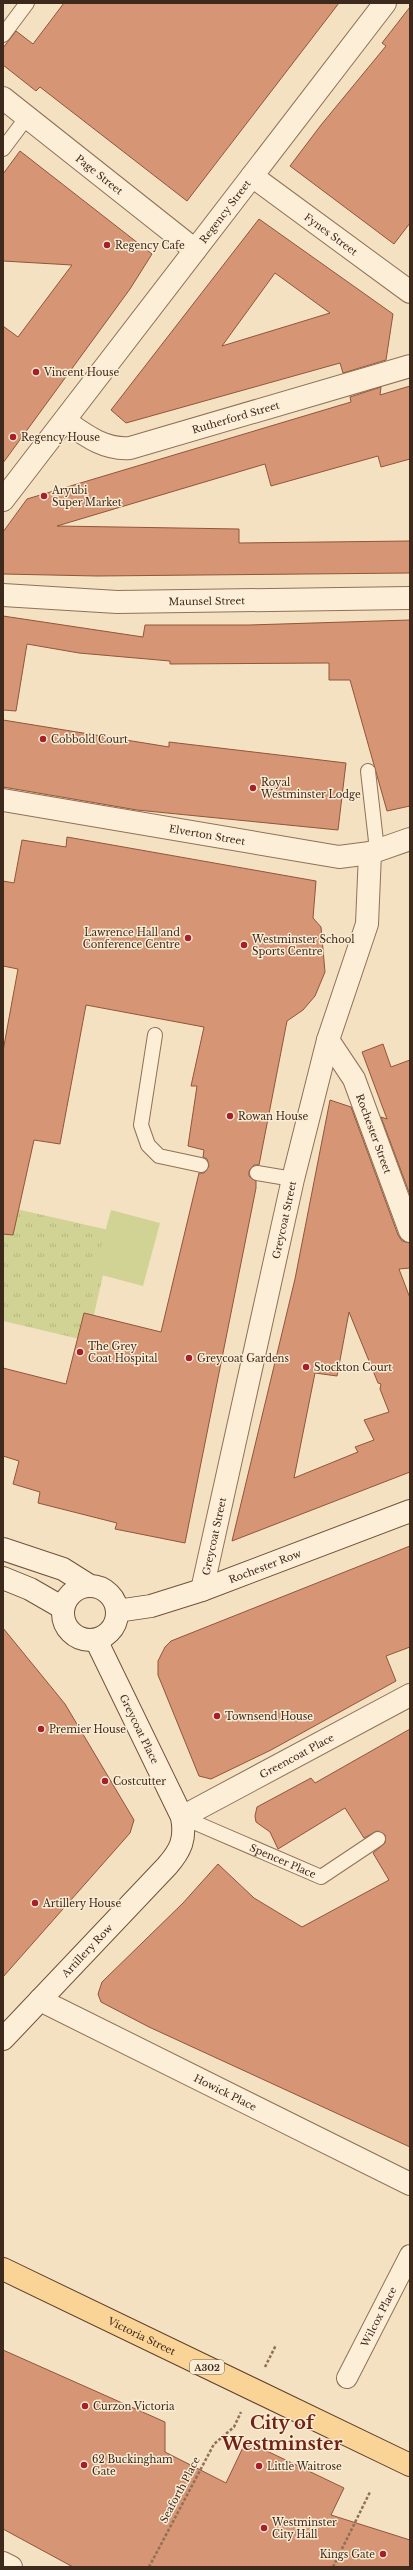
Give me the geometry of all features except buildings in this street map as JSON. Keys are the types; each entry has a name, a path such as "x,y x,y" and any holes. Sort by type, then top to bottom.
{"main road":[{"name":"Victoria Street","path":"3,2269 410,2465"}],"street":[{"name":"Regency Street","path":"3,500 385,3"},
{"name":"Page Street","path":"3,98 195,250"},
{"name":"Fynes Street","path":"252,176 410,292"},
{"name":"Rutherford Street","path":"65,421 102,444 114,448 130,448 410,366"},
{"name":"Maunsel Street","path":"3,595 117,602 410,598"},
{"name":"Elverton Street","path":"3,800 339,857 374,851 410,840"},
{"name":"Greycoat Street","path":"202,1590 293,1179 328,1040 367,924 374,851"},
{"name":"Rochester Street","path":"328,1040 354,1079 410,1231"},
{"name":"Rochester Row","path":"117,1611 151,1606 202,1590 410,1511"},
{"path":"3,1549 63,1569 90,1586 105,1591 111,1596 117,1611 114,1626 103,1637 96,1640 87,1640 71,1633 63,1617 65,1601 75,1590 90,1586"},
{"path":"3,1578 30,1589 63,1608"},
{"name":"Greycoat Place","path":"96,1640 182,1817"},
{"name":"Greencoat Place","path":"182,1817 410,1695"},
{"name":"Artillery Row","path":"3,2039 179,1852 185,1832 182,1817"},
{"name":"Howick Place","path":"40,2000 410,2184"},
{"name":"Wilcox Place","path":"347,2378 410,2255"},
{"path":"3,2562 11,2567"}],"lane":[{"path":"3,35 27,3"},
{"path":"3,149 27,117"},
{"path":"368,771 374,851"},
{"path":"155,1035 141,1125 148,1145 159,1156 201,1165"},
{"path":"258,1173 293,1179"},
{"name":"Spencer Place","path":"182,1817 321,1877 378,1839"}],"path":[{"name":"Seaforth Place","path":"149,2567 214,2444 234,2427"},
{"path":"333,2567 370,2492"}],"green space":[{"path":"3,1206 113,1231 88,1341 3,1321"},
{"path":"111,1210 160,1223 143,1286 94,1273"}],"place":[{"name":"Regency Cafe","path":"107,245"},
{"name":"Vincent House","path":"36,372"},
{"name":"Regency House","path":"13,437"},
{"name":"Aryubi Super Market","path":"44,496"},
{"name":"Cobbold Court","path":"43,739"},
{"name":"Royal Westminster Lodge","path":"253,788"},
{"name":"Lawrence Hall and Conference Centre","path":"188,938"},
{"name":"Westminster School Sports Centre","path":"244,945"},
{"name":"Rowan House","path":"230,1116"},
{"name":"The Grey Coat Hospital","path":"80,1352"},
{"name":"Greycoat Gardens","path":"189,1358"},
{"name":"Stockton Court","path":"306,1367"},
{"name":"Townsend House","path":"217,1716"},
{"name":"Premier House","path":"41,1729"},
{"name":"Costcutter","path":"105,1781"},
{"name":"Artillery House","path":"35,1903"},
{"name":"Curzon Victoria","path":"85,2406"},
{"name":"62 Buckingham Gate","path":"84,2465"},
{"name":"Little Waitrose","path":"259,2466"},
{"name":"Westminster City Hall","path":"264,2528"},
{"name":"Kings Gate","path":"383,2554"}],"district":[{"name":"City of Westminster","path":"282,2433"}]}
